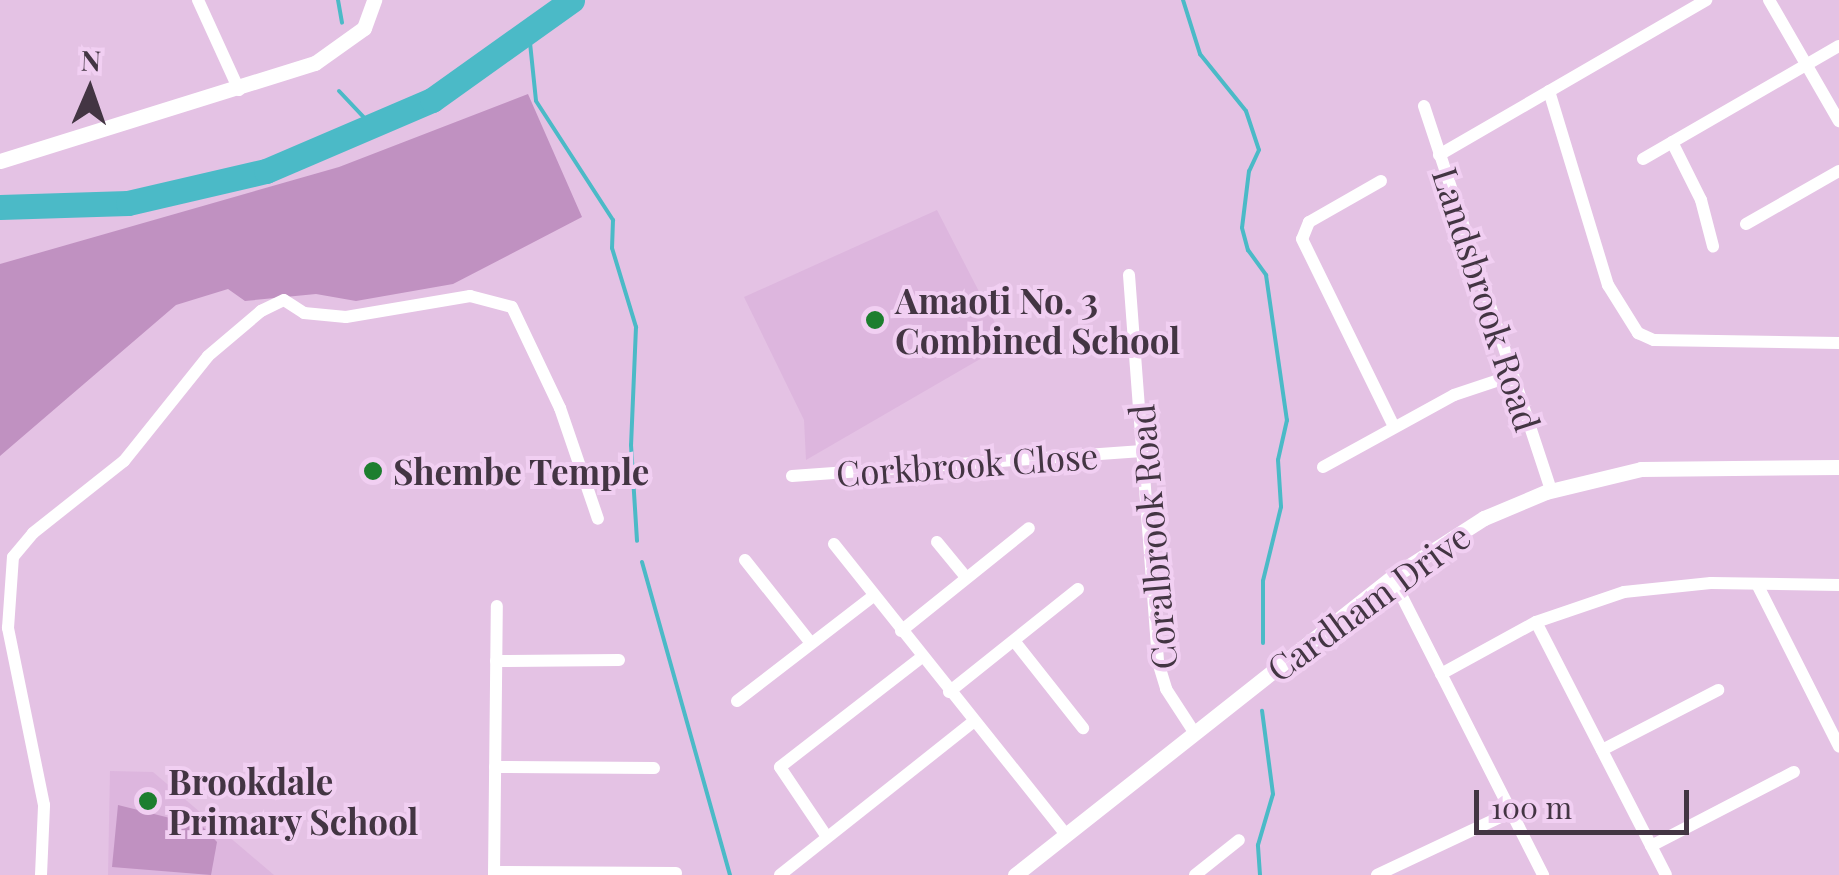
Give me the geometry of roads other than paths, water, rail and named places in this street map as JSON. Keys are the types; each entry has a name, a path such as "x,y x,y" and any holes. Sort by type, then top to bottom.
{"street":[{"path":"198,0 239,90"},
{"path":"0,161 239,90 346,46 364,28 374,0"},
{"path":"1439,155 1706,0"},
{"path":"1769,0 1839,121"},
{"path":"1642,159 1839,46"},
{"path":"1548,91 1608,286 1638,333 1654,340 1839,343"},
{"name":"Landsbrook Road","path":"1424,106 1551,490"},
{"path":"1672,142 1702,200 1713,246"},
{"path":"1746,224 1839,171"},
{"path":"1381,181 1310,222 1302,239 1394,427"},
{"name":"Coralbrook Road","path":"1129,275 1158,662 1166,690 1194,732"},
{"path":"41,875 44,805 8,628 13,557 32,533 124,461 228,336 284,300 304,313 333,318 470,296 512,307 560,408 598,518"},
{"path":"1323,467 1454,395 1511,376"},
{"name":"Corkbrook Close","path":"792,476 1142,451"},
{"name":"Cardham Drive","path":"1016,875 1392,578 1455,534 1551,490 1672,466 1839,467"},
{"path":"901,631 1029,528"},
{"path":"937,542 965,576"},
{"path":"834,544 972,723 1066,835"},
{"path":"745,560 810,642"},
{"path":"1392,578 1543,875"},
{"path":"1441,674 1536,622 1624,592 1757,584 1839,585"},
{"path":"1757,584 1839,746"},
{"path":"949,692 1078,589"},
{"path":"737,700 872,597"},
{"path":"497,606 494,874 676,874"},
{"path":"1536,622 1666,875"},
{"path":"1015,642 1083,728"},
{"path":"827,836 780,767 922,658"},
{"path":"496,662 618,660"},
{"path":"1602,750 1718,690"},
{"path":"780,875 972,723"},
{"path":"496,767 654,768"},
{"path":"1651,846 1794,772"},
{"path":"1377,875 1511,812"},
{"path":"1196,875 1239,840"}],"waterway":[{"path":"338,0 342,23"},
{"path":"0,207 128,203 266,171 432,100 572,0"},
{"path":"1183,0 1200,54 1246,111 1259,150 1249,171 1242,228 1248,250 1266,275 1287,420 1278,460 1281,507 1263,581 1263,643"},
{"path":"529,33 536,101 613,220 612,248 636,327 631,445 637,541"},
{"path":"339,91 371,125"},
{"path":"642,562 730,875"},
{"path":"1260,875 1258,845 1273,794 1262,711"}],"place":[{"name":"Amaoti No. 3 Combined School","path":"875,320"},
{"name":"Shembe Temple","path":"373,471"},
{"name":"Brookdale Primary School","path":"148,801"}]}
